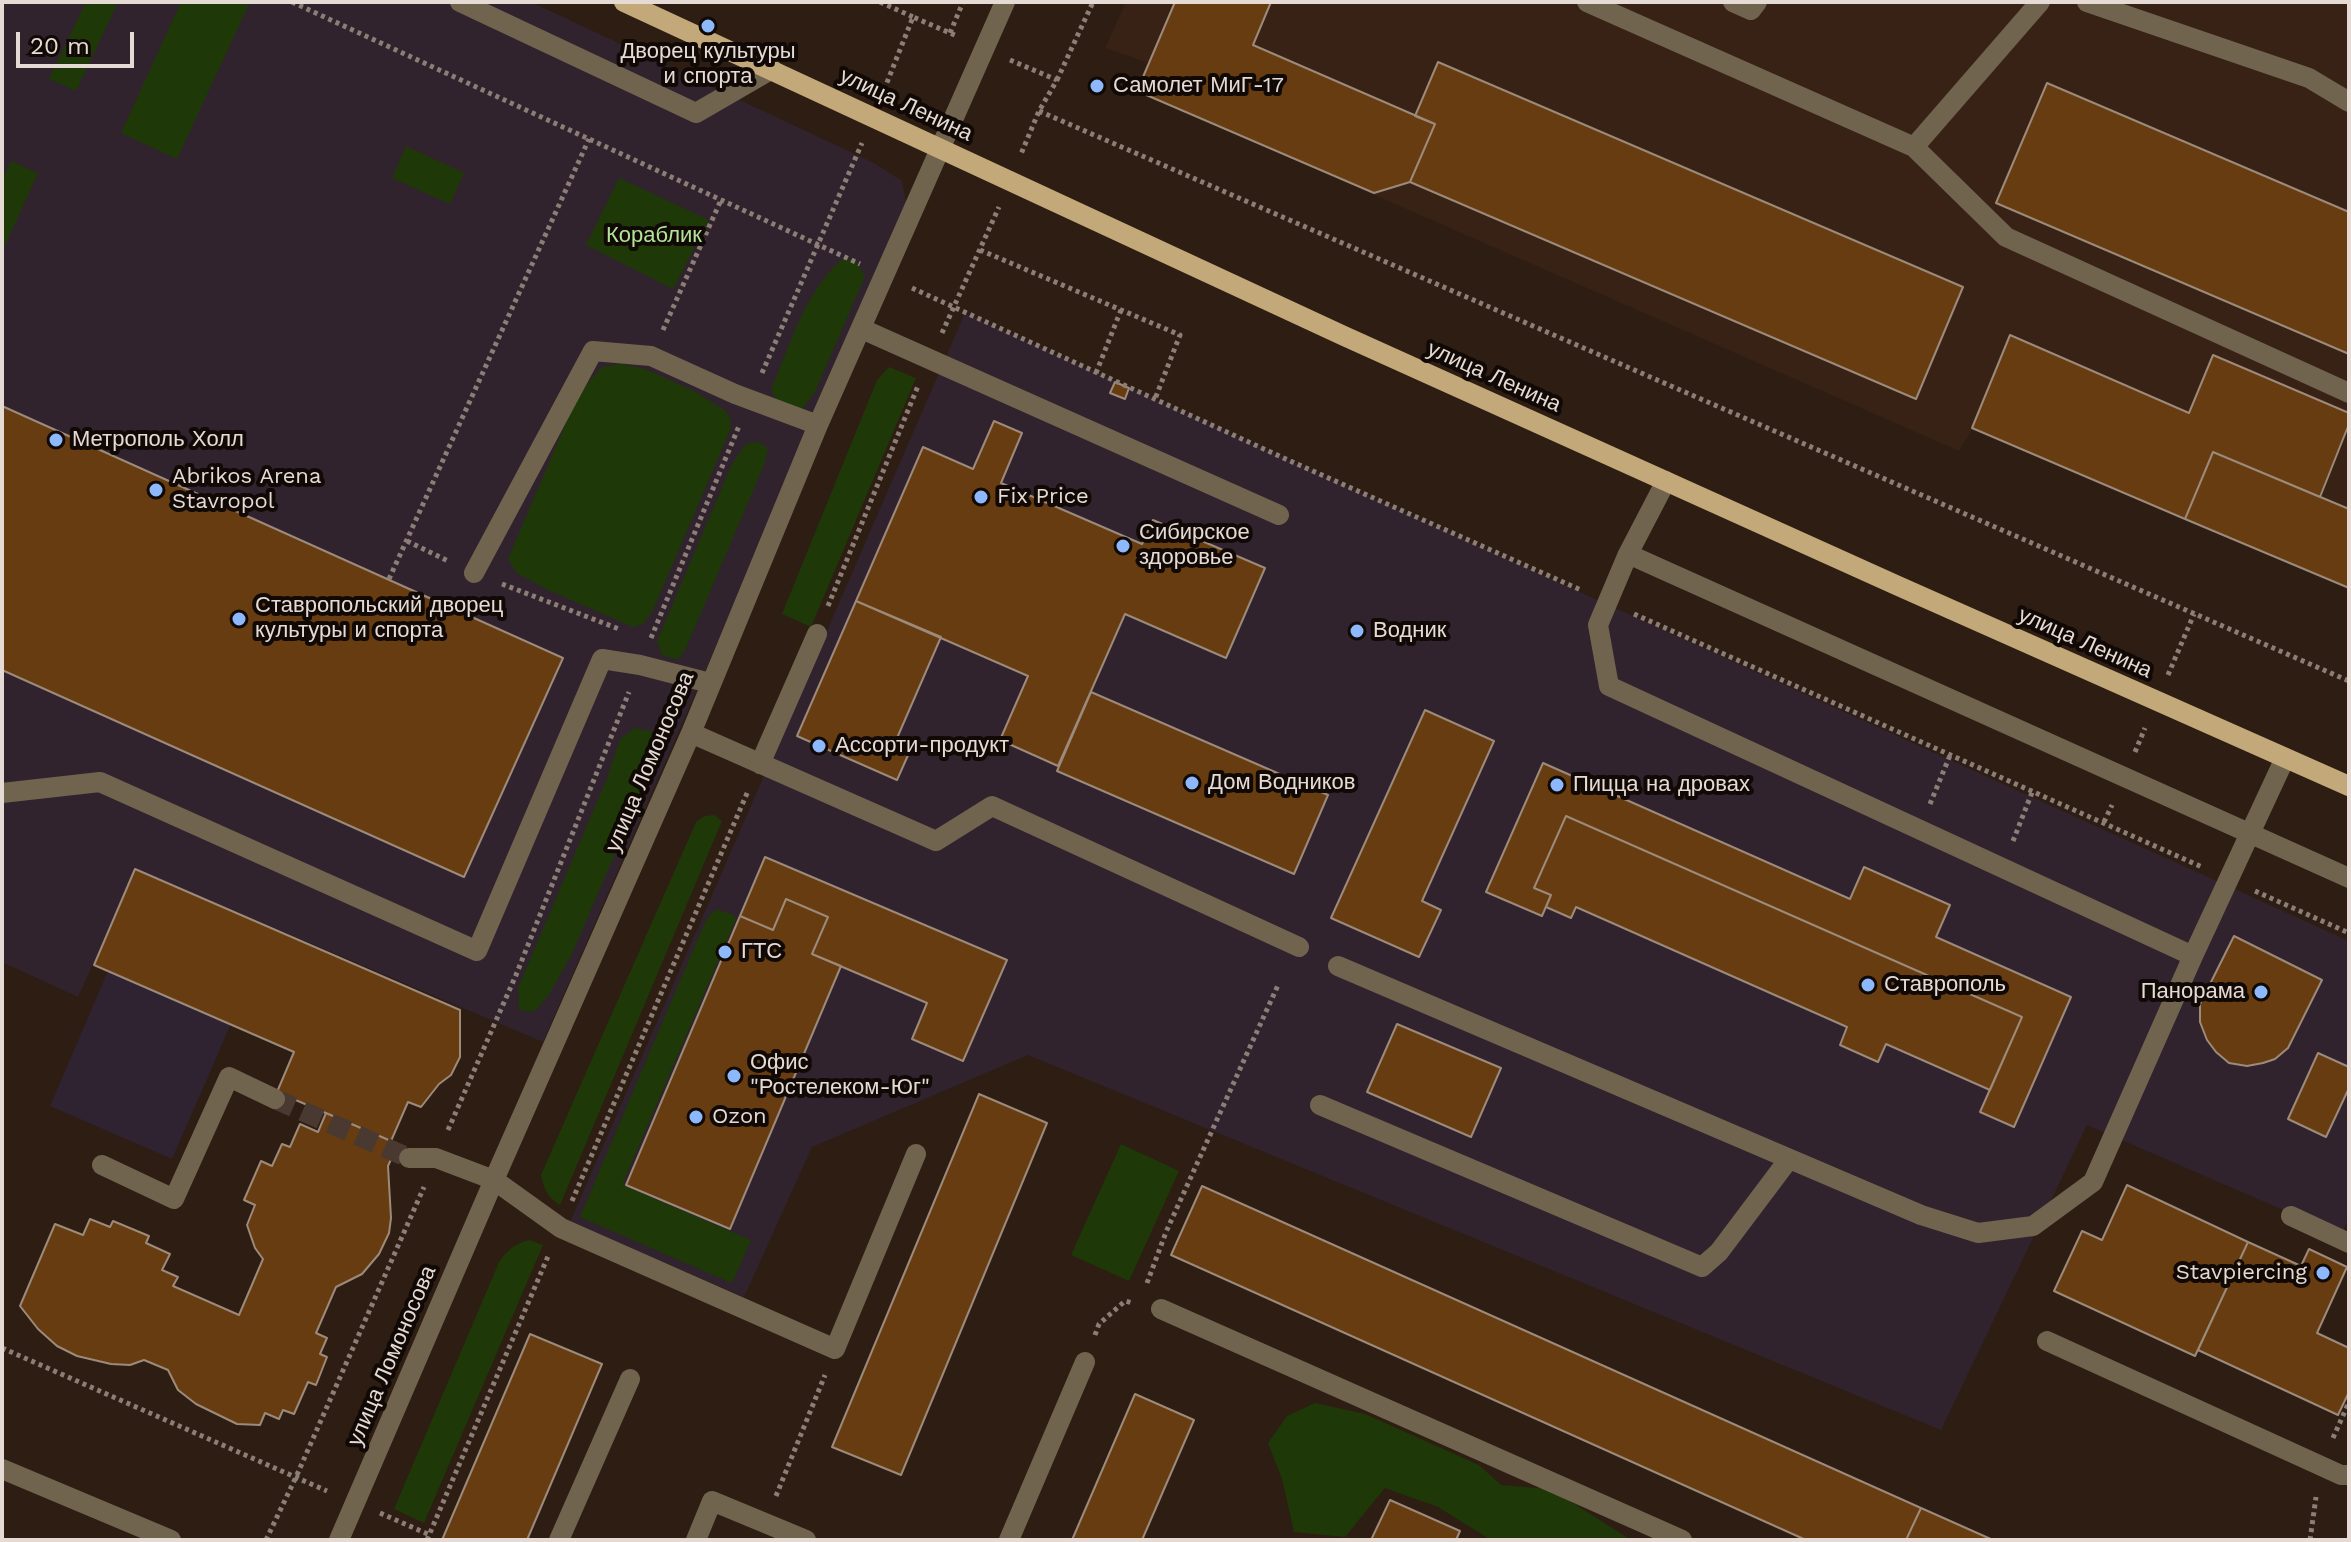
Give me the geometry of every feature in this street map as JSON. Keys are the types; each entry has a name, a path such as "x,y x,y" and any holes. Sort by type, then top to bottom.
{"main road":[{"name":"улица Ленина","path":"624,2 1344,336 2349,786"}],"street":[{"path":"460,2 696,113 772,69"},
{"name":"улица Ломоносова","path":"339,1540 691,733 818,425 1005,2"},
{"path":"1587,2 1914,147 2006,237 2349,393"},
{"path":"1733,2 1751,10 1757,2"},
{"path":"1914,147 2040,2"},
{"path":"2087,2 2309,78 2349,102"},
{"path":"862,329 1279,515"},
{"path":"474,573 593,351 651,356 735,394 818,425"},
{"path":"1666,481 1628,554 1598,625 1609,686 2193,956"},
{"path":"1628,554 2349,878"},
{"path":"760,764 817,634"},
{"path":"2,793 100,782 477,951 602,659 710,683"},
{"path":"691,733 936,841 992,806 1299,947"},
{"path":"1338,966 1921,1215 1978,1233 2033,1226 2093,1182 2285,758"},
{"path":"102,1165 174,1199 229,1077 275,1099"},
{"path":"1320,1105 1702,1267 1719,1252 1789,1159"},
{"path":"409,1158 436,1158 494,1180 561,1228 835,1349 916,1154"},
{"path":"2291,1216 2349,1243"},
{"path":"1161,1309 1682,1540"},
{"path":"2047,1341 2341,1475 2349,1475"},
{"path":"1009,1540 1085,1362"},
{"path":"559,1540 630,1379"},
{"path":"2,1469 171,1540"},
{"path":"696,1540 712,1501 806,1540"}],"path":[{"path":"292,2 874,270"},
{"path":"880,2 913,17"},
{"path":"950,33 963,2"},
{"path":"1057,80 1093,2"},
{"path":"1039,111 2349,681"},
{"path":"389,579 589,139"},
{"path":"651,356 721,200"},
{"path":"980,250 1180,335 1155,399"},
{"path":"901,283 2349,933"},
{"path":"817,634 929,359 961,296"},
{"path":"1096,373 1121,310"},
{"path":"407,541 474,573 621,629"},
{"path":"1919,829 1951,753"},
{"path":"2,1348 428,1537 760,764"},
{"path":"2002,868 2033,790"},
{"path":"1139,1304 1166,1232 1279,983"},
{"path":"1085,1362 1099,1324 1125,1301 1161,1309"},
{"path":"765,1523 835,1349"}],"shaded area":[{"path":"2,2 531,2 874,163 902,181 906,202 903,218 543,1042 136,869 78,997 2,962"},
{"path":"1126,2 2349,2 2349,588 1973,428 1959,451 1137,91 1149,63 1105,48"},
{"path":"965,313 2349,941 2349,1218 2341,1235 2087,1125 1941,1430 1028,1055 812,1147 744,1297 570,1222"},
{"path":"108,971 231,1024 172,1159 50,1106"}],"green space":[{"path":"86,2 118,2 76,91 49,79"},
{"path":"181,2 250,2 177,159 121,133"},
{"path":"406,146 464,173 450,204 392,178"},
{"path":"11,161 38,173 3,250 2,180"},
{"name":"Кораблик","path":"619,178 709,220 673,289 586,245"},
{"path":"842,259 855,260 865,276 815,392 802,409 778,401 771,390 800,320 818,287"},
{"path":"621,364 645,369 692,390 726,411 731,428 653,610 643,624 633,627 546,589 517,573 508,559 578,395 602,367"},
{"path":"889,367 916,378 811,627 782,614 877,380"},
{"path":"758,442 768,448 764,465 686,648 678,660 662,655 657,641 732,464 746,444"},
{"path":"635,728 656,732 661,746 572,954 548,996 534,1012 519,1010 518,988 608,776 620,739"},
{"path":"714,815 722,821 560,1205 547,1192 541,1175 696,822 704,816"},
{"path":"716,909 734,915 736,919 622,1185 751,1240 732,1283 580,1217 702,929"},
{"path":"1121,1144 1179,1171 1129,1281 1071,1255"},
{"path":"529,1240 543,1245 424,1523 394,1509 499,1262 512,1248"},
{"path":"1315,1403 1365,1414 1479,1465 1501,1485 1551,1489 1631,1540 1491,1540 1438,1507 1385,1488 1345,1537 1294,1532 1282,1479 1268,1443 1287,1416"}],"building":[{"path":"1175,2 1271,2 1253,45 1435,124 1410,182 1374,193 1137,91"},
{"path":"1438,62 1963,287 1916,399 1410,182 1435,124 1415,116"},
{"path":"2047,83 2349,212 2349,354 1996,203"},
{"path":"2010,335 2189,413 2213,355 2349,413 2349,424 2320,497 2213,452 2185,519 1972,428"},
{"path":"1115,382 1129,388 1125,399 1110,393"},
{"name":"Ставропольский дворец культуры и спорта","path":"2,406 563,658 464,877 2,670"},
{"path":"994,421 1022,433 1001,483 1142,544 1153,520 1265,568 1226,658 1125,614 1058,766 1000,740 1028,676 856,601 923,447 973,469"},
{"path":"2213,452 2349,509 2349,588 2185,519"},
{"path":"856,601 941,637 894,745 909,753 897,780 797,736"},
{"name":"Дом Водников","path":"1091,692 1328,795 1294,874 1057,771"},
{"path":"1425,710 1494,741 1422,901 1441,910 1419,957 1331,918"},
{"path":"1543,763 1850,899 1864,867 1950,905 1936,937 2071,997 2014,1127 1980,1112 2022,1017 1566,816 1534,888 1551,895 1542,916 1486,892"},
{"path":"1566,816 2022,1017 1990,1090 1886,1044 1878,1062 1840,1045 1847,1027 1576,907 1571,918 1546,907 1551,895 1534,888"},
{"path":"765,857 1007,960 963,1061 912,1039 927,1003 812,954 828,917 786,899 773,930 740,916"},
{"path":"135,869 460,1010 460,1057 451,1075 439,1084 421,1107 408,1102 391,1141 277,1092 294,1052 94,965"},
{"name":"Офис \"Ростелеком-Юг\"","path":"786,899 828,917 812,954 841,966 730,1229 626,1185 740,916 773,930"},
{"name":"Панорама","path":"2234,936 2322,980 2288,1048 2275,1059 2247,1066 2229,1063 2216,1052 2200,1022 2200,1004"},
{"path":"1397,1024 1501,1068 1471,1137 1367,1092"},
{"path":"2318,1053 2349,1067 2349,1088 2326,1137 2288,1119"},
{"path":"979,1094 1047,1123 901,1475 832,1447"},
{"path":"326,1113 398,1144 388,1166 391,1218 389,1233 379,1254 362,1274 336,1287 316,1333 327,1338 320,1354 327,1357 316,1385 308,1382 294,1414 283,1410 279,1419 265,1413 260,1425 237,1424 196,1404 178,1390 168,1370 144,1360 130,1365 111,1364 77,1356 57,1346 38,1329 20,1306 55,1224 83,1235 90,1219 110,1227 113,1221 149,1236 146,1243 170,1254 162,1270 178,1277 173,1286 239,1315 263,1259 255,1248 247,1225 255,1205 244,1200 261,1161 272,1166 282,1144 290,1147 300,1124 318,1132"},
{"path":"2127,1185 2248,1242 2195,1356 2054,1291 2082,1231 2102,1240"},
{"path":"1202,1186 1921,1508 1906,1540 1806,1540 1171,1255"},
{"path":"2248,1242 2301,1266 2309,1249 2347,1267 2317,1333 2349,1348 2349,1392 2338,1415 2198,1350"},
{"path":"530,1334 602,1364 527,1540 442,1540"},
{"path":"1135,1394 1194,1420 1142,1540 1072,1540"},
{"path":"1390,1500 1460,1531 1456,1540 1371,1540"},
{"path":"1921,1508 1993,1540 1906,1540"}],"tunnel":[{"path":"275,1099 409,1158"}],"place":[{"name":"Дворец культуры и спорта","path":"708,26"},
{"name":"Самолет МиГ-17","path":"1097,86"},
{"name":"Метрополь Холл","path":"56,440"},
{"name":"Abrikos Arena Stavropol","path":"156,490"},
{"name":"Fix Price","path":"981,497"},
{"name":"Сибирское здоровье","path":"1123,546"},
{"name":"Ставропольский дворец культуры и спорта","path":"239,619"},
{"name":"Водник","path":"1357,631"},
{"name":"Ассорти-продукт","path":"819,746"},
{"name":"Дом Водников","path":"1192,783"},
{"name":"Пицца на дровах","path":"1557,785"},
{"name":"ГТС","path":"725,952"},
{"name":"Ставрополь","path":"1868,985"},
{"name":"Панорама","path":"2261,992"},
{"name":"Офис \"Ростелеком-Юг\"","path":"734,1076"},
{"name":"Ozon","path":"696,1117"},
{"name":"Stavpiercing","path":"2323,1273"}]}
